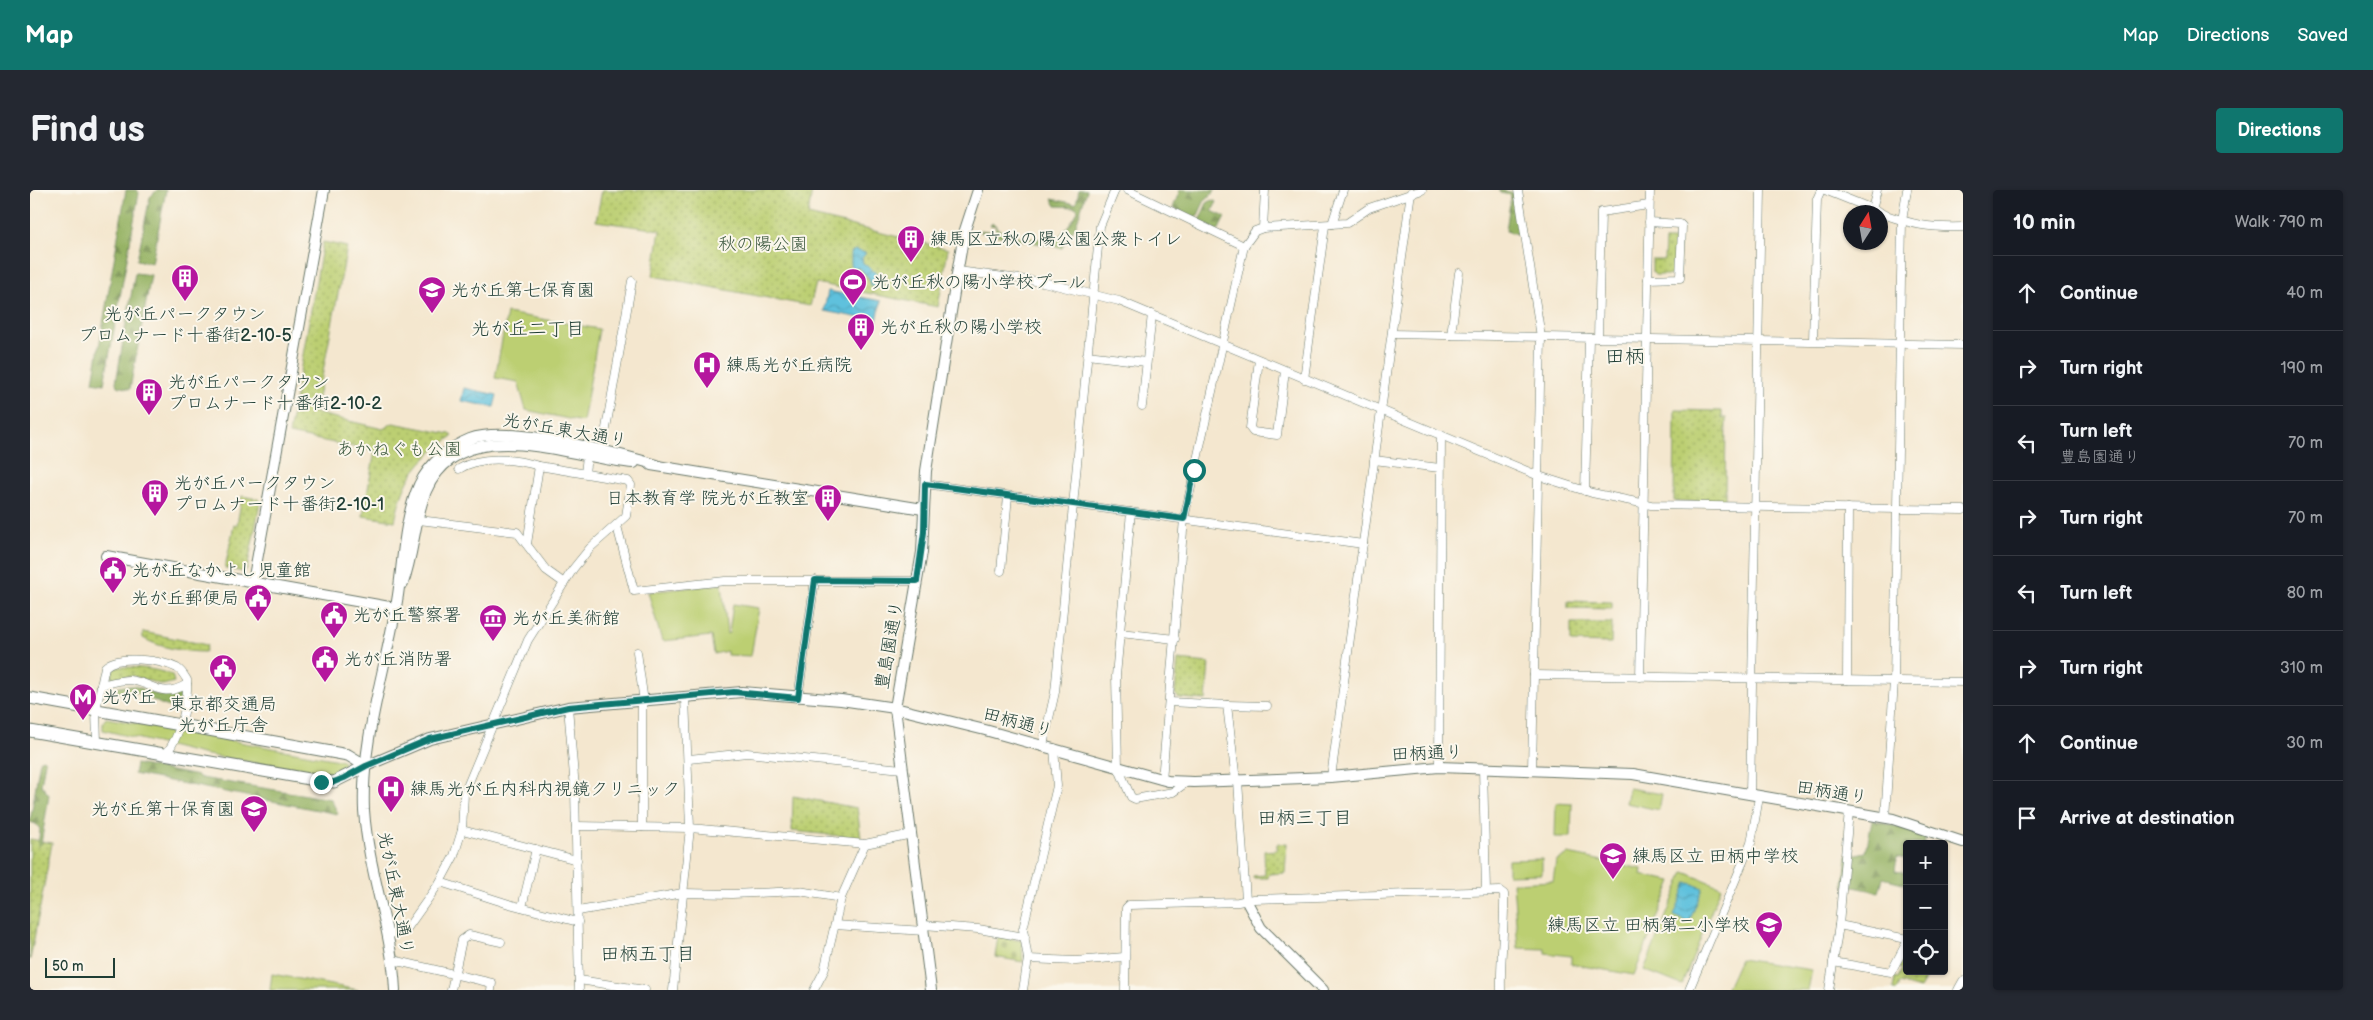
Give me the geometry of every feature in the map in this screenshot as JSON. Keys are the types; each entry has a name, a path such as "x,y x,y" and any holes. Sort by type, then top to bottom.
{"main road":[{"path":"30,698 348,755 366,766"},
{"path":"30,731 321,782 334,782 366,766"}],"street":[{"path":"253,582 324,190"},
{"name":"豊島園通り","path":"931,990 895,708 917,581 924,532 925,484 958,270 964,233 978,190"},
{"path":"1043,745 1055,692 1100,226 1115,190"},
{"path":"1127,190 1244,246"},
{"path":"1262,228 1265,190"},
{"path":"1304,379 1328,225 1343,190"},
{"path":"1162,780 1184,519 1244,246 1255,231 1262,228 1346,223 1368,208 1411,192 1422,190"},
{"path":"1518,190 1541,337 1532,770"},
{"path":"1640,676 1650,190"},
{"path":"1689,990 1750,843 1755,796 1752,679 1761,190"},
{"path":"1814,341 1817,199 1821,190"},
{"path":"1825,190 1862,205"},
{"path":"1873,205 1877,190"},
{"path":"1885,818 1894,681 1902,220 1907,190"},
{"path":"1331,777 1411,192"},
{"path":"1598,338 1601,212 1649,205"},
{"path":"1888,216 1932,228 1963,227"},
{"path":"1648,278 1680,278 1682,226 1680,224 1649,222"},
{"path":"958,270 1042,282 1093,293 1152,314 1539,476 1585,491 1644,503 1756,507 1963,510"},
{"path":"1450,335 1459,273"},
{"path":"602,451 632,280"},
{"path":"1142,406 1152,314"},
{"path":"1392,334 1963,345"},
{"path":"1585,491 1589,338"},
{"path":"1088,355 1146,362"},
{"path":"1259,360 1250,428 1253,432 1277,435 1285,371"},
{"name":"光が丘東大通り","path":"398,596 401,566 416,494 425,474 450,449 478,437 504,434 602,451 656,465"},
{"path":"1439,767 1441,435"},
{"name":"光が丘東大通り","path":"395,990 393,960 367,835 364,792 366,766 395,608 409,567 426,491 432,481 453,459 476,447 507,442 656,465 776,487 924,509"},
{"path":"476,447 476,460"},
{"path":"585,473 588,456"},
{"path":"388,935 406,930 440,882 454,856 462,830 464,794 528,640 564,583 590,548 626,516 631,485 628,481 512,460 476,460 459,469"},
{"path":"1374,460 1440,468"},
{"path":"526,544 539,466"},
{"path":"925,484 1363,544"},
{"path":"1001,572 1008,496"},
{"path":"1847,680 1848,508"},
{"path":"1131,512 1116,676 1118,767 1133,798 1173,792 1187,782"},
{"path":"419,520 517,532 546,570 564,583"},
{"path":"617,526 634,590 725,581 917,581"},
{"path":"106,556 395,608"},
{"path":"798,698 815,580"},
{"path":"1120,633 1175,639"},
{"path":"637,652 643,702 642,827"},
{"path":"97,743 96,710 105,667 121,659 171,666 184,674 187,684 181,724 175,741 166,754"},
{"path":"1534,675 1963,682"},
{"path":"101,684 130,680 154,690 165,690 187,684"},
{"name":"田柄通り","path":"366,766 430,739 568,707 742,692 841,700 895,708 1043,745 1162,780 1187,782 1331,777 1439,767 1640,774 1885,818 1963,842"},
{"path":"673,990 690,828 689,759 685,697"},
{"path":"1170,702 1267,706"},
{"path":"1227,705 1237,781 1246,900 1261,928 1323,990"},
{"path":"568,707 575,788 580,990"},
{"path":"1023,990 1028,960 1023,929 1057,789 1054,748"},
{"path":"689,759 746,753 902,769"},
{"path":"1483,768 1486,891"},
{"path":"1828,990 1840,925 1849,811"},
{"path":"576,826 690,828 865,844 912,834"},
{"path":"462,830 577,860"},
{"path":"814,990 824,971 841,898 865,844"},
{"path":"522,907 536,850"},
{"path":"440,882 578,922"},
{"path":"578,911 683,893 732,894 799,891 841,898"},
{"path":"1125,990 1126,908 1129,905 1500,891 1504,894 1504,927 1500,960 1501,990"},
{"path":"835,925 978,929 1025,937"},
{"path":"1840,925 1903,940"},
{"path":"451,990 462,940 469,935 501,942"},
{"path":"1834,962 1891,972 1903,949"},
{"path":"1028,960 1076,961 1124,957"},
{"path":"393,960 492,983 491,990"},
{"path":"579,980 645,990"},
{"path":"1958,990 1963,981"}],"green space":[{"path":"126,190 137,190 139,193 104,384 93,382"},
{"path":"157,190 166,190 152,263 137,260 150,197"},
{"name":"秋の陽公園","path":"602,190 812,190 808,215 948,249 938,307 816,283 810,306 653,276 660,230 596,221"},
{"path":"1079,190 1087,190 1076,225 1062,248 980,232 980,230 995,232 996,226 1001,231 1020,237 1056,239 1069,225 1078,210 1076,207 1056,206 1052,199 1076,204"},
{"path":"1180,190 1216,190 1205,200 1198,215 1193,218 1173,208"},
{"path":"1500,190 1514,193 1520,235 1506,231 1511,195 1500,193"},
{"path":"1212,200 1217,202 1212,211 1225,217 1218,231 1199,221 1207,203"},
{"path":"1665,240 1679,240 1678,272 1675,275 1655,275 1652,272 1652,260 1664,260"},
{"name":"あかねぐも公園","path":"323,242 347,247 315,413 383,429 393,423 453,436 430,454 414,472 403,493 395,521 363,516 375,451 289,434"},
{"path":"135,273 151,275 130,389 117,386 116,382"},
{"path":"507,313 599,329 583,422 526,410 518,382 495,378"},
{"path":"1675,410 1722,411 1722,418 1726,418 1725,502 1674,501"},
{"path":"242,496 258,499 260,504 247,569 243,572 225,568 234,525 237,525"},
{"path":"722,584 727,634 729,633 733,604 759,608 751,656 727,655 727,651 714,654 711,636 662,641 648,592"},
{"path":"1568,601 1612,602 1612,609 1568,608"},
{"path":"1571,623 1612,623 1611,643 1571,642"},
{"path":"143,632 207,645 205,652 173,649 143,638"},
{"path":"1178,660 1209,663 1206,700 1179,698 1175,694"},
{"path":"117,667 158,671 172,675 174,682 163,685 133,676 112,678 112,671"},
{"path":"135,686 158,695 179,693 181,697 180,706 170,707 139,693 107,692 111,688"},
{"path":"106,718 344,761 342,770 334,774 320,774 202,754 103,730 103,722"},
{"path":"43,759 45,761 41,785 49,795 41,844 38,846 40,829 36,824 30,822 40,760"},
{"path":"136,764 201,778 331,799 338,814 134,774"},
{"path":"1629,788 1662,794 1659,810 1626,803"},
{"path":"793,796 857,808 861,838 792,831"},
{"path":"1556,803 1572,804 1571,837 1555,837"},
{"path":"1872,820 1926,835 1925,840 1903,840 1903,858 1897,857 1895,871 1903,872 1903,883 1883,878 1879,892 1844,885 1847,856 1866,852"},
{"path":"30,839 52,843 30,960"},
{"path":"1287,843 1285,873 1269,874 1268,878 1253,878 1253,876 1265,875 1264,851 1277,850 1277,844"},
{"path":"1568,854 1642,869 1641,875 1672,881 1634,975 1571,964 1571,956 1545,953 1545,949 1518,948 1513,883 1553,881 1556,861"},
{"path":"1542,859 1542,874 1508,875 1508,860"},
{"path":"1684,872 1721,887 1682,985 1644,970"},
{"path":"998,936 1022,941 1023,962 995,957"},
{"path":"1740,959 1812,970 1808,990 1726,990"},
{"path":"1901,963 1903,964 1903,975 1927,975 1920,989 1899,983 1897,990 1893,990 1895,977 1898,978 1902,969 1899,968"},
{"path":"272,974 358,990 270,990"}],"water":[{"path":"855,250 866,253 862,258 863,263 880,276 881,282 886,287 871,286 869,278 859,268 856,268 855,272 851,268 851,252"},
{"name":"光が丘秋の陽小学校プール","path":"828,291 881,301 877,321 824,311"},
{"path":"464,388 497,395 494,407 461,401"},
{"path":"1687,882 1703,888 1689,922 1674,916"}],"place":[{"name":"練馬区立秋の陽公園公衆トイレ","path":"911,263"},
{"name":"光が丘パークタウン プロムナード十番街2-10-5","path":"185,302"},
{"name":"光が丘秋の陽小学校プール","path":"853,306"},
{"name":"光が丘第七保育園","path":"432,314"},
{"name":"光が丘秋の陽小学校","path":"861,351"},
{"name":"練馬光が丘病院","path":"707,389"},
{"name":"光が丘パークタウン プロムナード十番街2-10-2","path":"149,416"},
{"name":"光が丘パークタウン プロムナード十番街2-10-1","path":"155,517"},
{"name":"日本教育学 院光が丘教室","path":"828,522"},
{"name":"光が丘なかよし児童館","path":"113,594"},
{"name":"光が丘郵便局","path":"258,622"},
{"name":"光が丘警察署","path":"334,639"},
{"name":"光が丘美術館","path":"493,642"},
{"name":"光が丘消防署","path":"325,683"},
{"name":"東京都交通局 光が丘庁舎","path":"223,692"},
{"name":"光が丘","path":"83,721"},
{"name":"練馬光が丘内科内視鏡クリニック","path":"391,813"},
{"name":"光が丘第十保育園","path":"254,833"},
{"name":"練馬区立 田柄中学校","path":"1613,880"},
{"name":"練馬区立 田柄第二小学校","path":"1769,949"}],"district":[{"name":"光が丘二丁目","path":"528,328"},
{"name":"田柄","path":"1625,356"},
{"name":"田柄三丁目","path":"1305,817"},
{"name":"田柄五丁目","path":"648,953"}],"route":[{"path":"321,782 334,782 366,766 430,739 568,707 644,702 734,692 798,698 815,580 917,581 924,532 925,484 1184,519 1194,470"}]}
